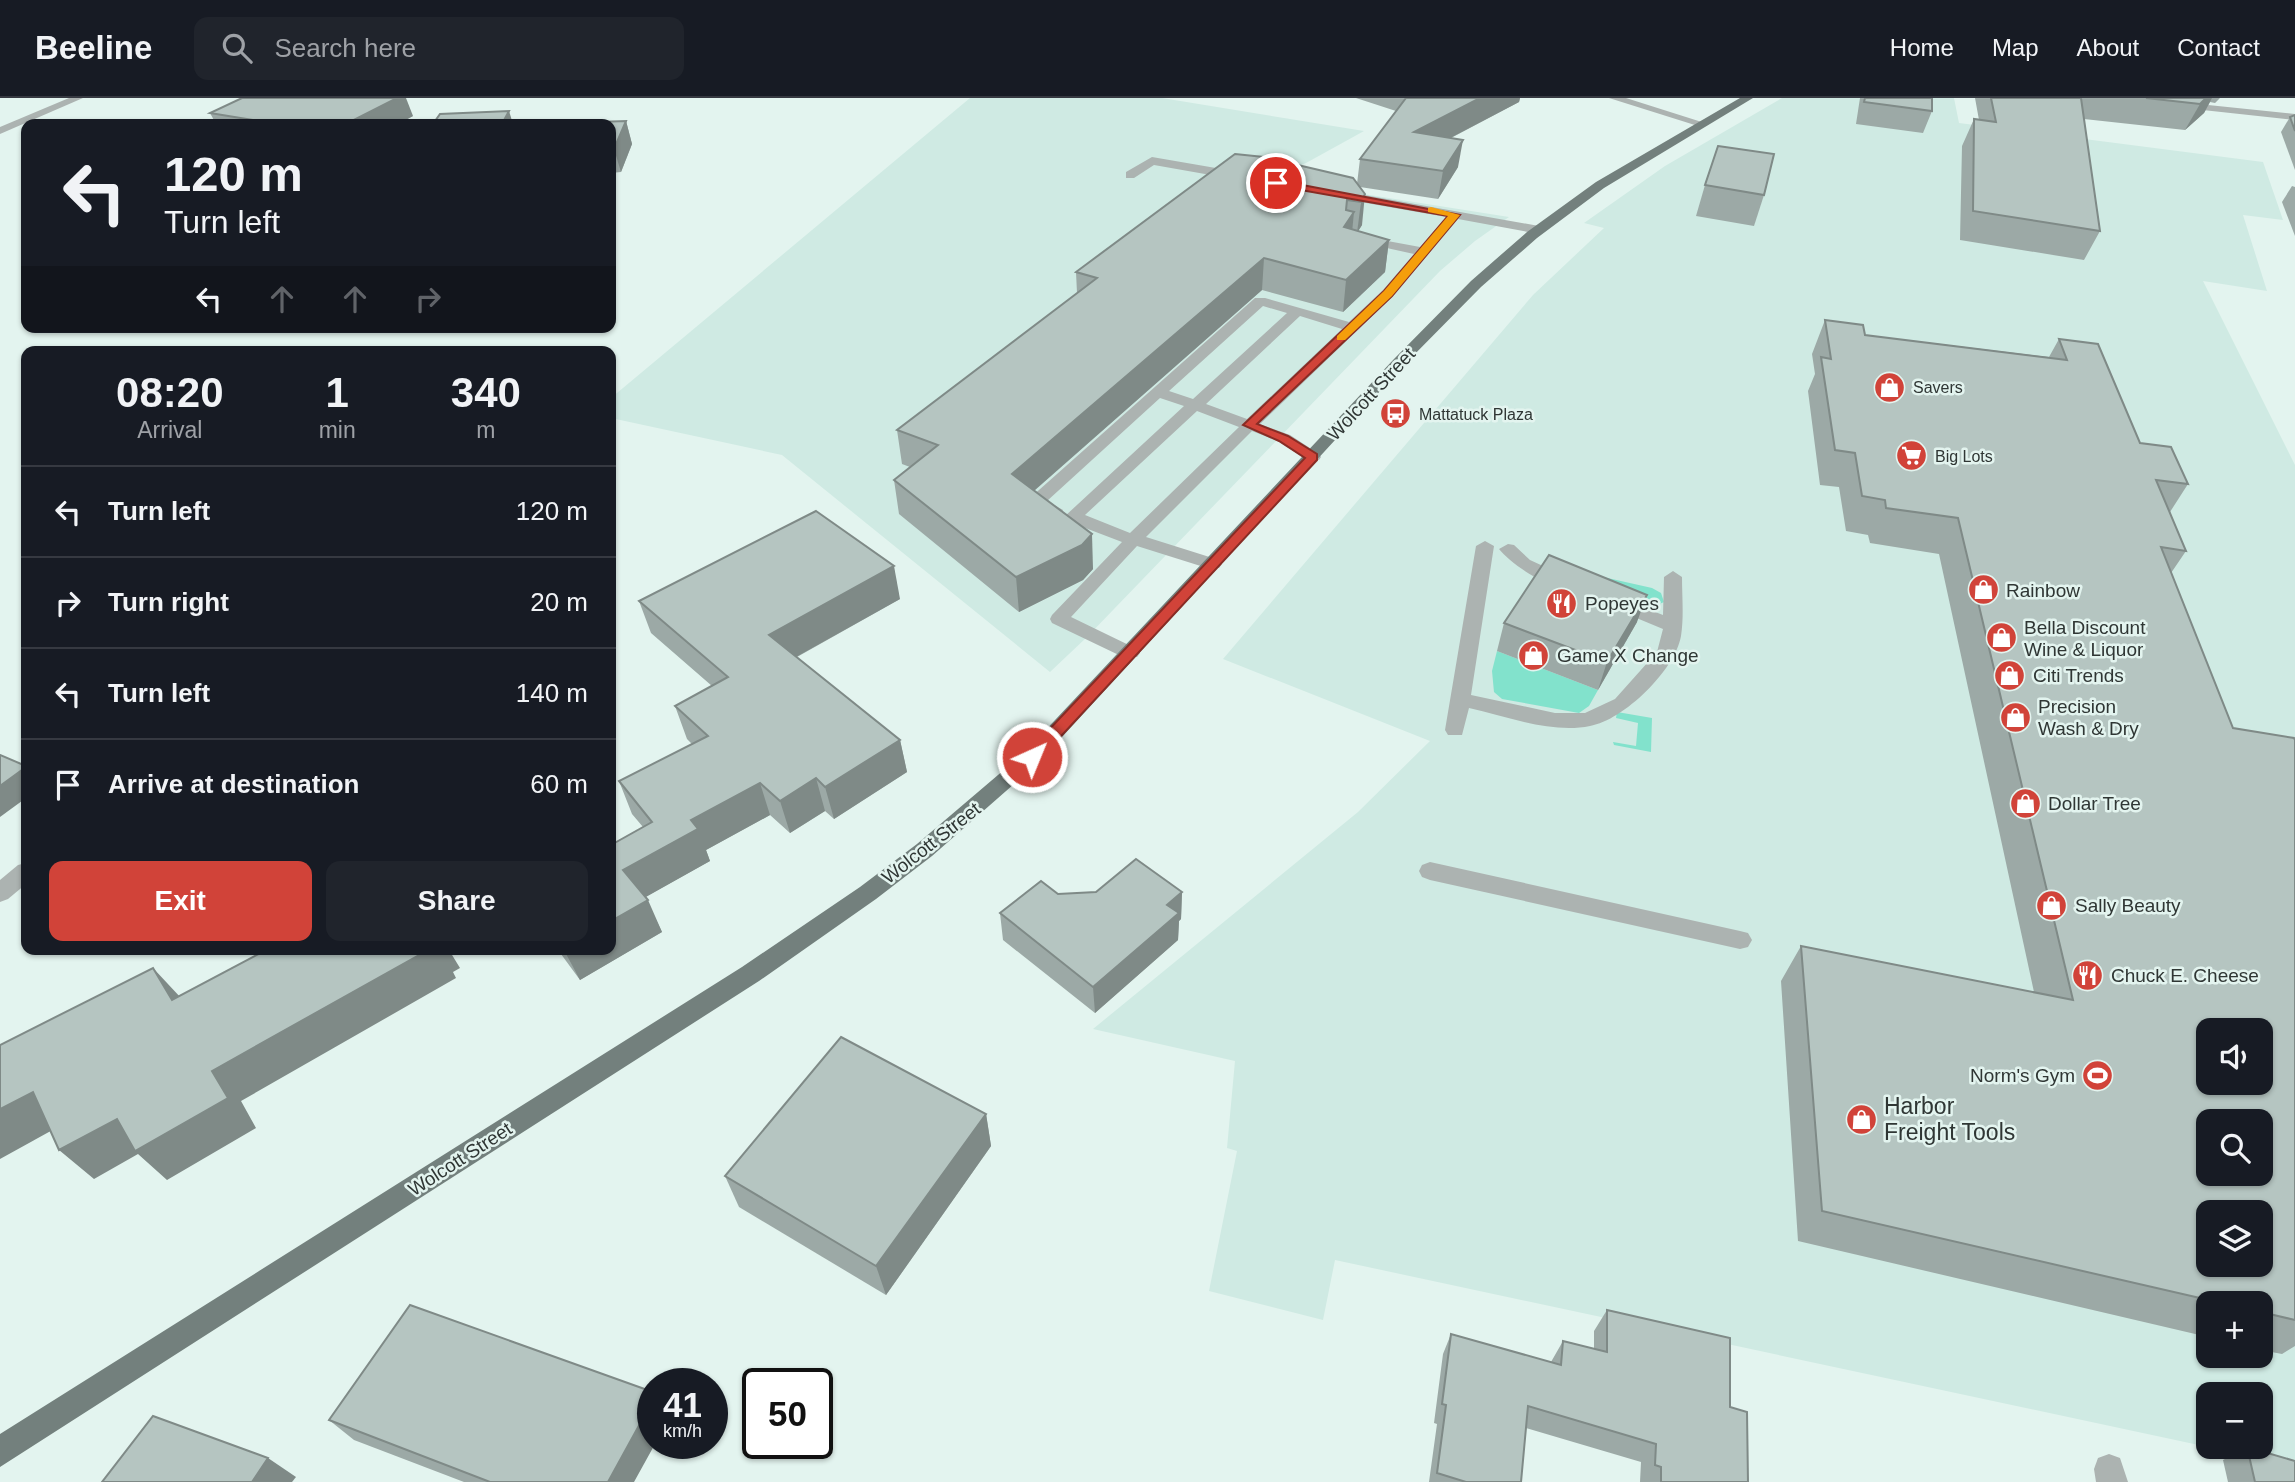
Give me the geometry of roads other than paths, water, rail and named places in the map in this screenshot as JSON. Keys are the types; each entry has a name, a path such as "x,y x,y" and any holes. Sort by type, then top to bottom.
{"main road":[{"name":"Wolcott Street","path":"0,1452 703,1004 867,894 945,834 1009,779 1446,313 1503,259 1600,185 1748,98"}],"street":[{"path":"28,119 78,98"},
{"path":"1614,98 1702,124"},
{"path":"2171,104 2295,117"},
{"path":"0,131 21,122"},
{"path":"1130,175 1152,161 1252,179"},
{"path":"1214,183 1225,174"},
{"path":"1320,191 1539,230"},
{"path":"1130,653 1059,620 1133,540 1388,293 1455,215"},
{"path":"1350,236 1423,252"},
{"path":"1213,564 1151,543 1133,540 1036,502 1260,301 1352,327"},
{"path":"1073,517 1297,311"},
{"path":"1158,392 1284,438 1313,457"},
{"path":"1455,730 1485,546"},
{"path":"1508,549 1524,564 1672,625"},
{"path":"1460,699 1555,720 1588,720 1622,704 1666,654 1672,625 1673,577"},
{"path":"1430,871 1740,940"},
{"path":"0,893 21,875"}],"place":[{"name":"Savers","path":"1890,387"},
{"name":"Mattatuck Plaza","path":"1396,414"},
{"name":"Big Lots","path":"1912,456"},
{"name":"Rainbow","path":"1983,590"},
{"name":"Popeyes","path":"1562,603"},
{"name":"Bella Discount Wine & Liquor","path":"2001,638"},
{"name":"Game X Change","path":"1534,655"},
{"name":"Citi Trends","path":"2010,675"},
{"name":"Precision Wash & Dry","path":"2015,717"},
{"name":"Dollar Tree","path":"2025,803"},
{"name":"Sally Beauty","path":"2052,905"},
{"name":"Chuck E. Cheese","path":"2088,975"},
{"name":"Norm's Gym","path":"2098,1075"},
{"name":"Harbor Freight Tools","path":"1861,1119"}]}
